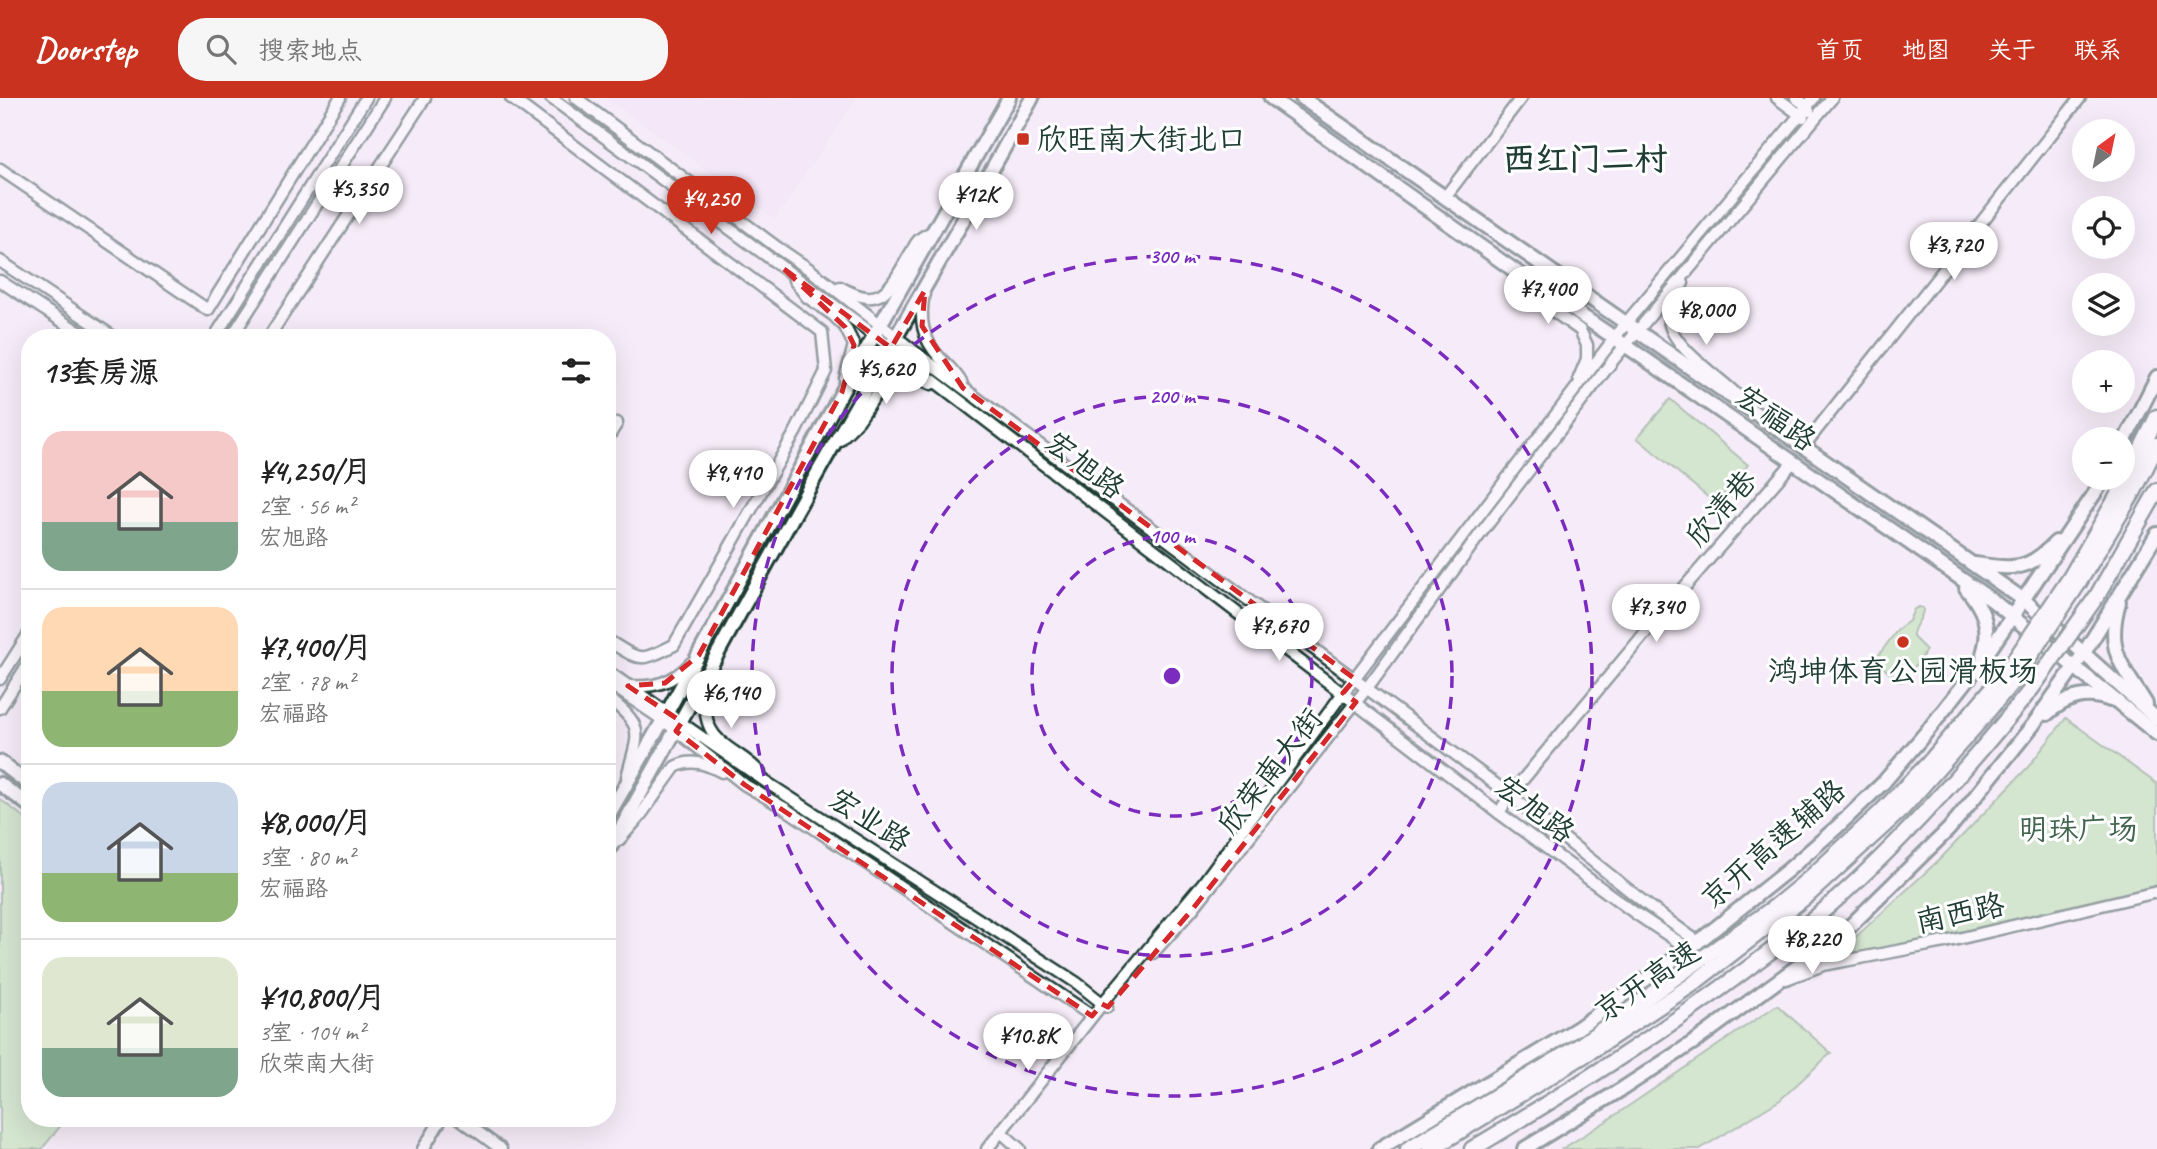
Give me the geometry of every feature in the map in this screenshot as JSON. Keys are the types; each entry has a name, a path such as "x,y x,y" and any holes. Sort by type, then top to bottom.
{"highway":[{"path":"2074,581 2157,417"},
{"path":"1408,1149 1579,1046 1776,905 1810,878 1870,822 2011,674 2134,491 2157,445"},
{"name":"京开高速","path":"1472,1149 1605,1068 1703,1003 1822,912 1916,823 2032,688 2097,596 2157,491"},
{"name":"京开高速","path":"1431,1149 1591,1051 1690,986 1808,895 1902,809 1979,722 2011,674"}],"main road":[{"path":"616,802 666,716 842,392 1009,98"},
{"path":"616,837 1032,98"},
{"name":"宏福路","path":"1271,98 1511,268 2014,616 2157,734"},
{"name":"宏福路","path":"1303,98 2024,600 2155,718"},
{"path":"2132,427 2157,377"},
{"name":"京开高速辅路","path":"1379,1149 1578,1028 1693,945 1788,870 1836,828 1883,783 1980,664 2097,490"},
{"path":"1971,563 1999,567 2027,565 2046,551 2081,515"},
{"path":"1524,1149 1697,1040 1843,933 1949,829 2033,725 2076,666 2157,534"},
{"path":"1959,579 1976,600 1985,618 1986,645 1980,664"},
{"path":"2122,593 2117,610 2115,650 2120,665 2155,718"},
{"path":"2033,725 2059,704 2082,695 2097,695 2122,705"},
{"path":"0,762 21,778"},
{"path":"0,784 21,799"}],"street":[{"path":"0,169 208,310 340,98"},
{"path":"221,329 366,98"},
{"path":"274,329 425,98"},
{"path":"511,98 822,332 826,371 796,431 674,645 651,657 638,658 616,645"},
{"name":"宏旭路","path":"551,98 785,269 877,330 954,396 1499,813 1634,913 1693,945"},
{"name":"宏旭路","path":"576,98 809,269 877,330"},
{"path":"1445,197 1521,98"},
{"path":"1777,98 1800,115 1814,121"},
{"path":"1796,98 1811,102"},
{"path":"1632,327 1688,271 1832,98"},
{"path":"1803,447 2080,98"},
{"path":"237,329 383,100"},
{"path":"1620,341 1811,102"},
{"path":"1811,102 1814,121"},
{"path":"809,269 854,295 873,298 892,283 919,239 933,231"},
{"path":"0,261 102,329"},
{"path":"1511,268 1526,292 1580,330 1584,337 1587,359 1574,390"},
{"path":"785,269 807,297 833,314 845,327 853,345 842,392"},
{"path":"1688,271 1669,319 1675,336 1687,352 1722,380 1754,413"},
{"path":"254,275 246,298 247,302 257,298"},
{"path":"0,281 74,329"},
{"path":"925,290 920,313 928,342 958,376 963,388"},
{"name":"欣荣南大街","path":"1105,1005 1203,883 1343,693 1574,390 1620,341"},
{"name":"欣荣南大街","path":"987,1149 1093,1016 1191,911 1367,688 1620,341"},
{"name":"宏旭路","path":"894,343 963,388 1510,795 1650,907 1693,945"},
{"path":"831,451 857,422 887,381 903,376 922,379 954,396"},
{"name":"欣清巷","path":"1499,813 1510,795 1656,620 1793,462"},
{"path":"0,679 21,646"},
{"path":"628,685 647,687 665,682 683,671 699,654"},
{"path":"712,663 705,703 706,719 720,741 752,764 769,784"},
{"path":"0,708 21,675"},
{"name":"宏业路","path":"616,677 679,726 746,785 783,807 1093,1016"},
{"name":"宏业路","path":"616,687 666,716"},
{"path":"616,704 626,712 636,728 637,743 624,788"},
{"name":"宏业路","path":"679,726 1077,983 1105,1005"},
{"path":"616,843 640,816 666,776 683,762 703,762 746,785"},
{"name":"南西路","path":"1773,983 1823,965 1945,942 2157,892"},
{"path":"423,1149 436,1127"},
{"path":"471,1127 500,1149"},
{"path":"1001,1132 1020,1149"}],"highlighted area":[{"path":"784,269 891,348 925,290 922,326 963,388 1355,679 1343,693 1356,702 1191,911 1108,1007 1102,1004 1092,1016 745,785 676,731 682,722 628,686 665,683 699,655 842,392 851,360 854,345 845,327"}],"shaded area":[{"path":"606,98 857,98 775,219"}],"green space":[{"path":"1670,399 1748,465 1716,504 1637,438"},
{"name":"鸿坤体育公园滑板场","path":"1923,608 1923,612 1913,637 1926,650 1903,681 1899,682 1875,660 1898,629 1909,621 1914,609"},
{"name":"明珠广场","path":"2066,718 2157,784 2157,892 1957,937 1827,961 1941,858 2028,767"},
{"path":"0,799 21,815 21,1127 60,1127 42,1149 0,1149"},
{"path":"1777,1005 1831,1053 1780,1100 1700,1149 1562,1149 1605,1122"}],"place":[{"name":"欣旺南大街北口","path":"1023,139"},
{"name":"鸿坤体育公园滑板场","path":"1903,642"}],"district":[{"name":"西红门二村","path":"1585,159"}]}
